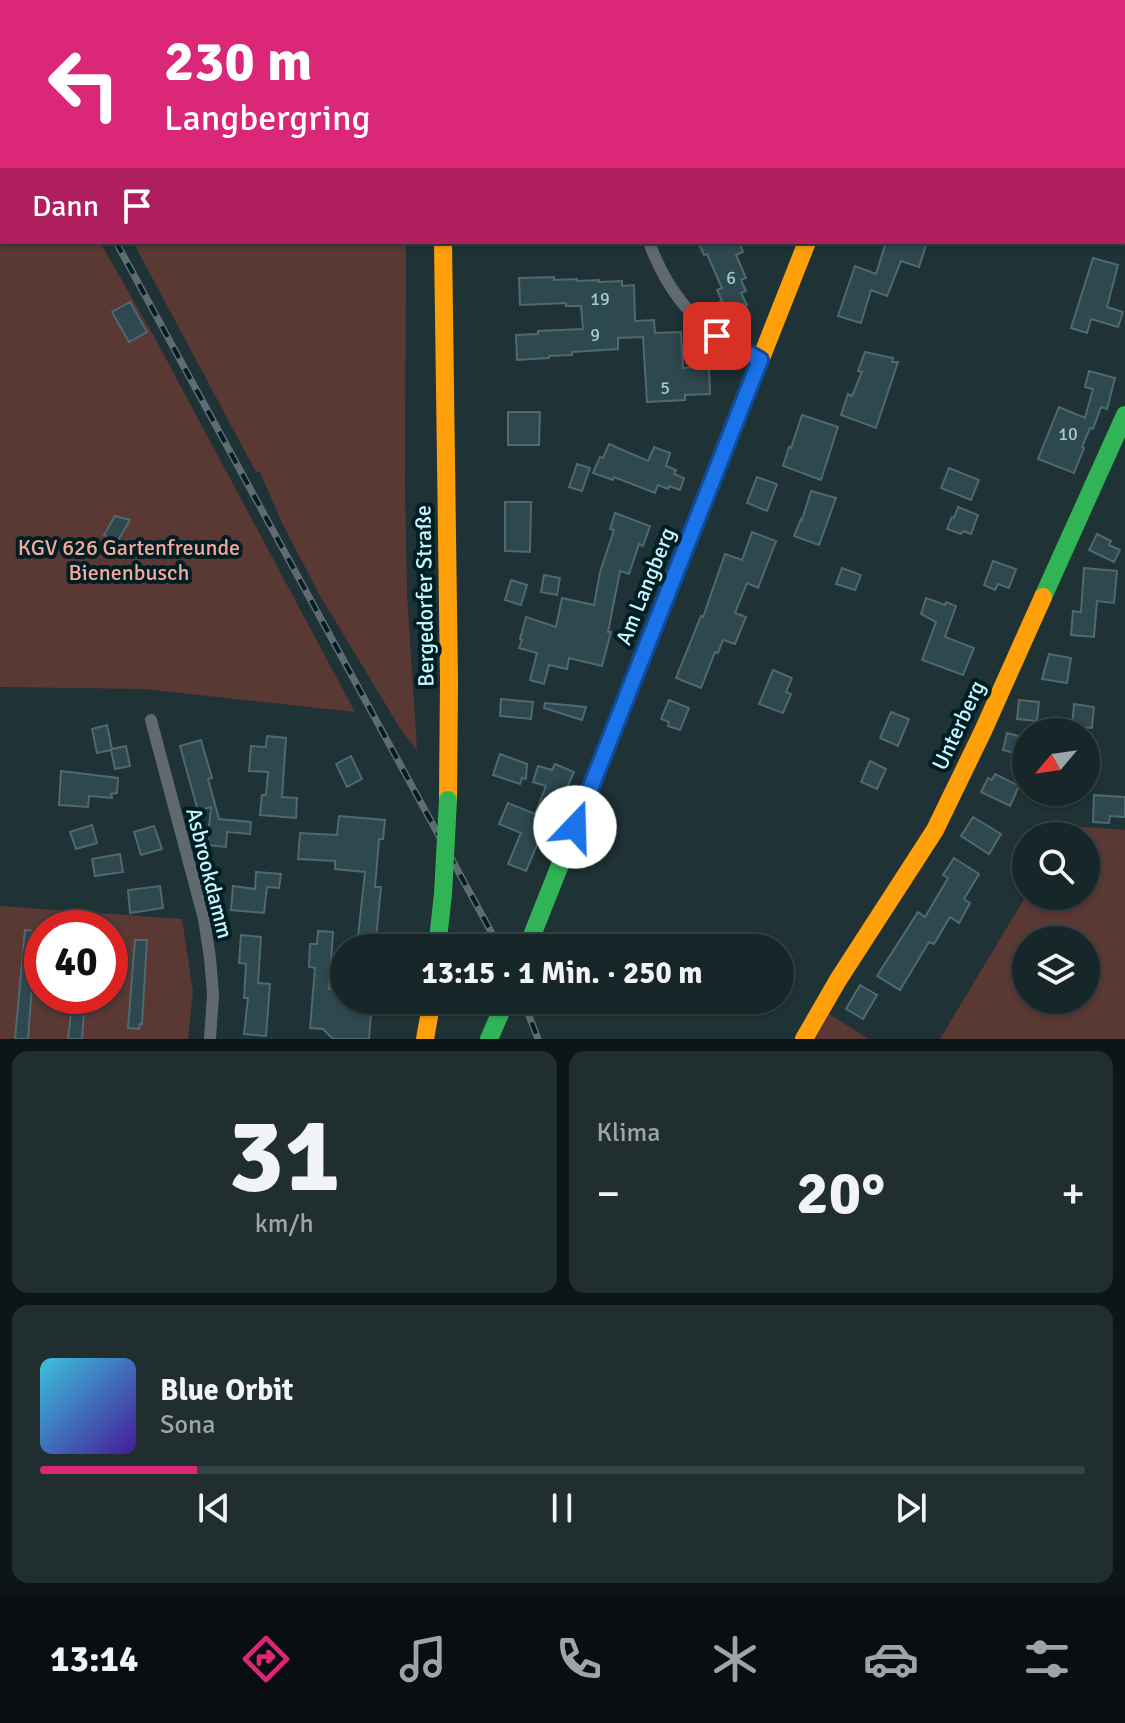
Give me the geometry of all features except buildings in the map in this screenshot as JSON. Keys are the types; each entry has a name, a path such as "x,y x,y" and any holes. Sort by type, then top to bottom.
{"street":[{"name":"Bergedorfer Straße","path":"439,934 448,800 449,681 443,244"},
{"path":"650,244 665,277 696,319 717,336 760,360"},
{"name":"Am Langberg","path":"533,934 806,244"},
{"name":"Unterberg","path":"804,1039 838,980 935,830 986,725 1125,415"},
{"name":"Asbrookdamm","path":"151,720 204,919 213,994 210,1039"},
{"path":"425,1039 429,1014"},
{"path":"489,1039 500,1014"}],"green space":[{"name":"KGV 626 Gartenfreunde Bienenbusch","path":"0,244 101,244 355,712 144,689 0,687"},
{"path":"134,244 406,244 407,593 417,750 401,730 319,594 260,472 256,472"},
{"path":"1100,828 1125,830 1125,1039 940,1039 1018,910 1100,910"},
{"path":"0,906 56,910 24,910 24,1014 128,1014 128,915 182,919 193,991 188,1039 0,1039"},
{"path":"829,1014 869,1039 815,1039"}],"railway":[{"path":"117,244 492,934"},
{"path":"528,1014 538,1039"}],"traffic: fast":[{"path":"1043,597 1125,415"},
{"path":"533,934 716,472"},
{"path":"443,894 448,800"},
{"path":"439,934 443,894"},
{"path":"489,1039 500,1014"}],"traffic: slow":[{"path":"443,244 448,800"},
{"path":"716,472 806,244"},
{"path":"804,1039 838,980 935,830 1043,597"},
{"path":"425,1039 429,1014"}],"route":[{"path":"575,827 760,360 717,336"}]}
